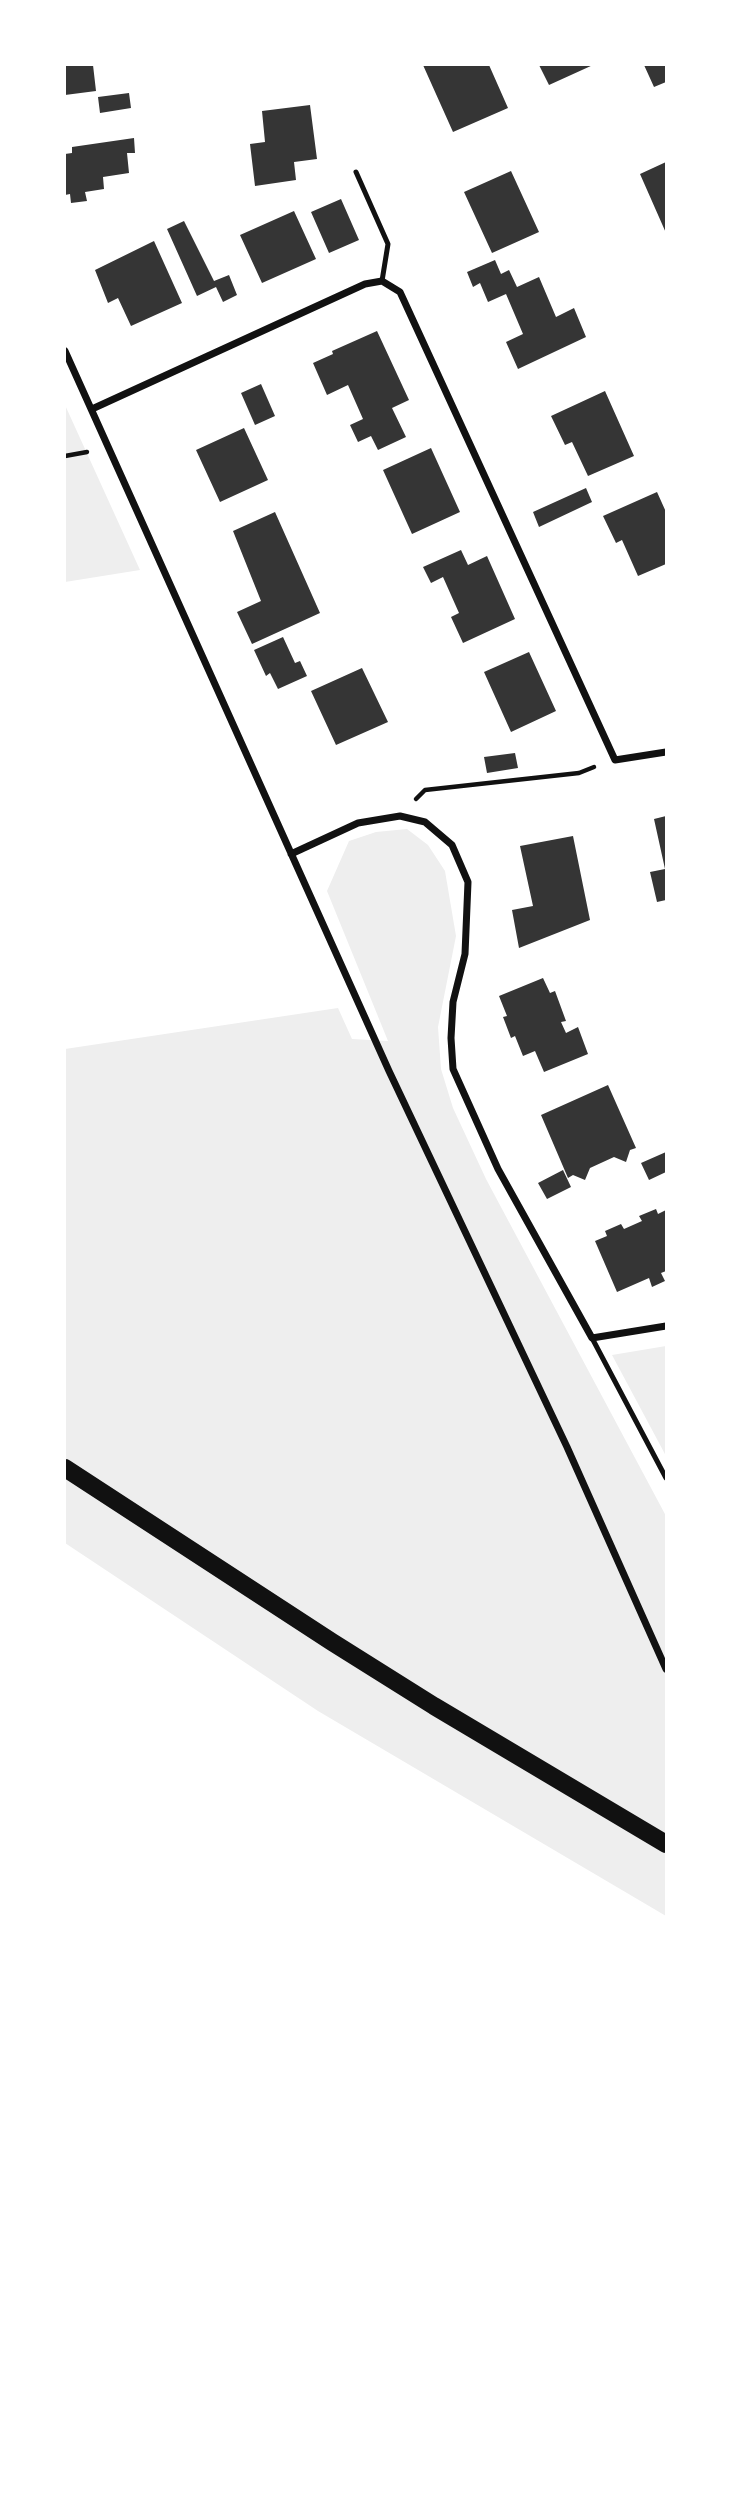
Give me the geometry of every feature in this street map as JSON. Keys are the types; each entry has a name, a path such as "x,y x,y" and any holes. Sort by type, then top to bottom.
{"main road":[{"path":"65,1468 354,1657 666,1844"}],"street":[{"path":"92,408 365,284 382,281 400,292 615,760 666,752"},
{"path":"65,351 389,1071 567,1447 666,1669"},
{"path":"291,853 358,823 401,816 425,822 452,845 468,882 465,954 453,1002 453,1069 498,1169 592,1338 666,1326"}],"lane":[{"path":"356,172 387,244 382,281"},
{"path":"592,1338 666,1478"}],"path":[{"path":"401,816 425,790 579,773 615,760"}],"shaded area":[{"path":"65,405 140,570 65,582"},
{"path":"407,829 428,845 445,871 456,936 438,1027 441,1069 453,1108 486,1179 666,1516 666,1916 318,1711 65,1543 65,1049 338,1008 352,1039 388,1041 327,891 349,841 376,832"},
{"path":"666,1346 666,1456 612,1355"}],"building":[{"path":"65,65 93,65 96,91 65,95"},
{"path":"423,65 489,65 508,108 453,132"},
{"path":"539,65 593,65 549,85"},
{"path":"644,65 666,65 666,82 654,87"},
{"path":"129,93 131,108 100,113 98,97"},
{"path":"310,105 317,159 294,162 296,180 255,186 250,144 265,142 262,111"},
{"path":"134,138 135,153 127,153 129,173 103,177 104,189 85,192 87,201 71,203 70,194 65,195 65,154 72,153 72,147"},
{"path":"666,162 666,233 640,174"},
{"path":"511,171 539,232 492,253 464,192"},
{"path":"341,199 359,240 329,253 311,212"},
{"path":"294,211 316,259 262,283 240,235"},
{"path":"184,221 214,281 229,275 237,295 223,302 216,287 197,296 167,229"},
{"path":"154,241 182,303 131,326 118,298 108,303 95,270"},
{"path":"495,260 501,274 509,270 517,287 539,277 556,317 574,308 586,337 518,369 506,342 523,334 506,294 488,302 480,283 473,287 467,272"},
{"path":"377,331 409,400 392,408 406,437 378,450 371,436 358,442 350,425 363,419 348,385 327,395 313,363 333,354 332,351"},
{"path":"261,384 275,416 255,425 241,393"},
{"path":"605,391 634,456 588,476 572,442 565,445 551,416"},
{"path":"244,428 268,480 220,502 196,450"},
{"path":"431,448 460,512 412,534 383,470"},
{"path":"586,488 592,502 539,527 533,512"},
{"path":"657,492 666,512 666,564 638,576 622,540 616,543 603,516"},
{"path":"275,512 320,613 252,644 237,612 261,601 233,531"},
{"path":"461,550 468,565 487,556 515,619 463,643 451,617 459,613 443,577 431,583 423,567"},
{"path":"283,637 295,663 300,661 307,676 278,689 270,673 266,676 254,650"},
{"path":"529,652 556,711 511,732 484,672"},
{"path":"362,668 388,722 336,745 311,691"},
{"path":"515,753 518,768 487,773 484,757"},
{"path":"666,816 666,900 657,902 650,872 665,869 654,819"},
{"path":"573,836 590,920 519,948 512,910 533,906 520,846"},
{"path":"543,978 550,993 555,991 566,1021 561,1022 566,1033 578,1027 588,1054 544,1072 535,1051 523,1056 515,1036 511,1038 503,1017 507,1016 499,996"},
{"path":"608,1085 636,1148 630,1150 626,1162 614,1157 590,1168 585,1180 573,1175 568,1178 541,1115"},
{"path":"666,1152 666,1172 649,1180 641,1163"},
{"path":"563,1170 571,1187 547,1199 538,1183"},
{"path":"656,1209 658,1214 666,1210 666,1271 661,1273 665,1281 652,1287 649,1278 617,1292 595,1241 607,1236 605,1231 621,1224 624,1229 642,1221 639,1216"}]}
